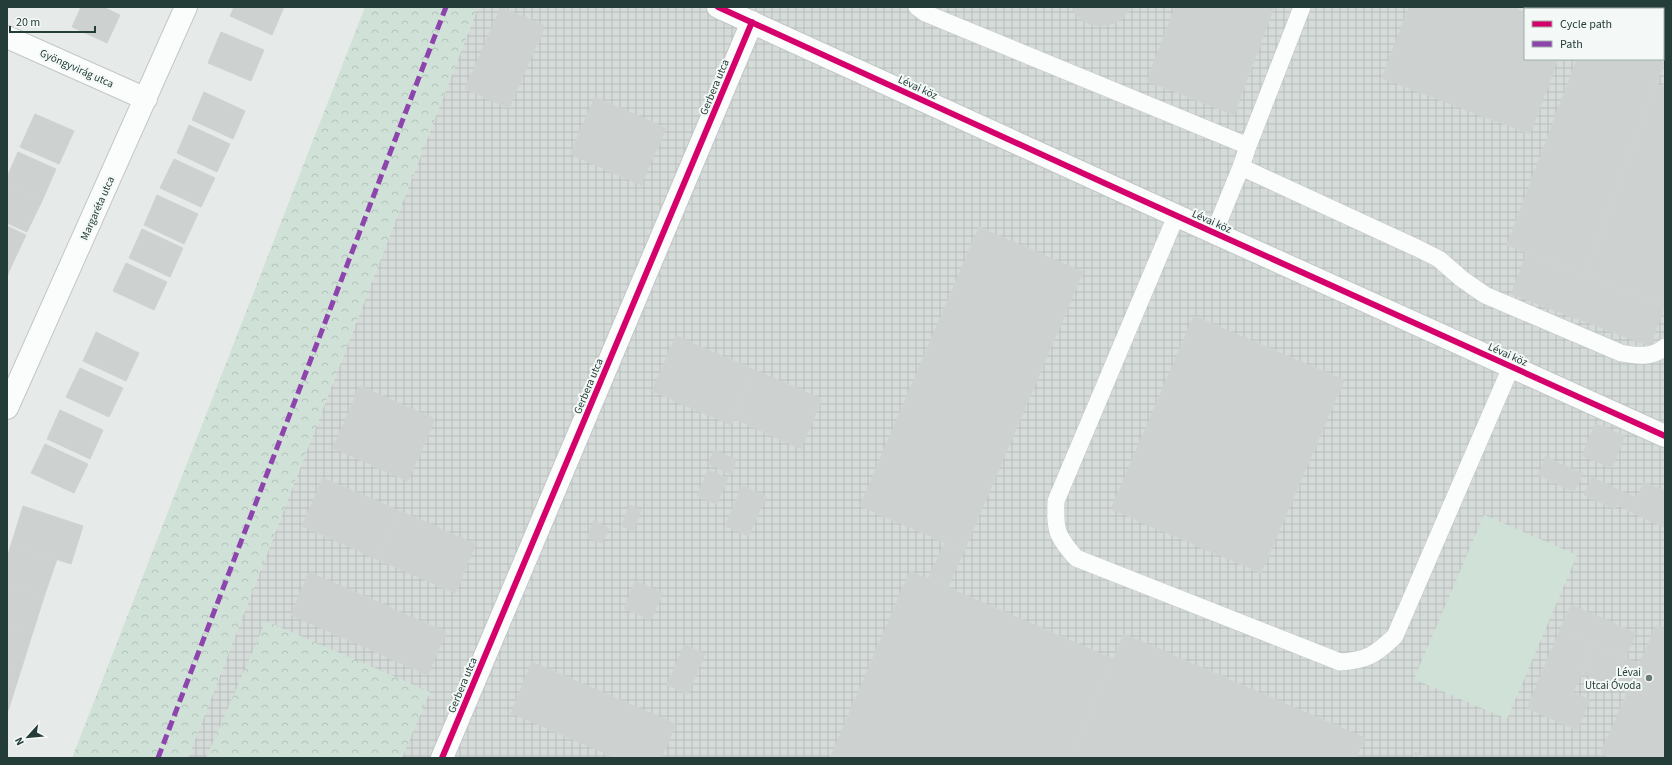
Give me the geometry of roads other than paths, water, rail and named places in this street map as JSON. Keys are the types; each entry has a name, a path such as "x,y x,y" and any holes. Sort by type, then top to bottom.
{"street":[{"name":"Margaréta utca","path":"8,404 186,7"},
{"name":"Lévai köz","path":"718,7 1176,216 1665,436"},
{"name":"Gerbera utca","path":"442,758 752,22"},
{"name":"Gyöngyvirág utca","path":"7,37 146,99"}],"lane":[{"path":"917,7 925,12 1248,146"},
{"path":"1214,233 1241,167 1302,7"},
{"path":"1241,167 1439,259 1462,279 1485,295 1621,354 1645,355 1658,353 1665,347"},
{"path":"1176,216 1056,501 1056,523 1061,541 1076,558 1340,662 1357,660 1377,653 1395,636 1512,367"}],"place":[{"name":"Lévai Utcai Óvoda","path":"1649,678"}]}
